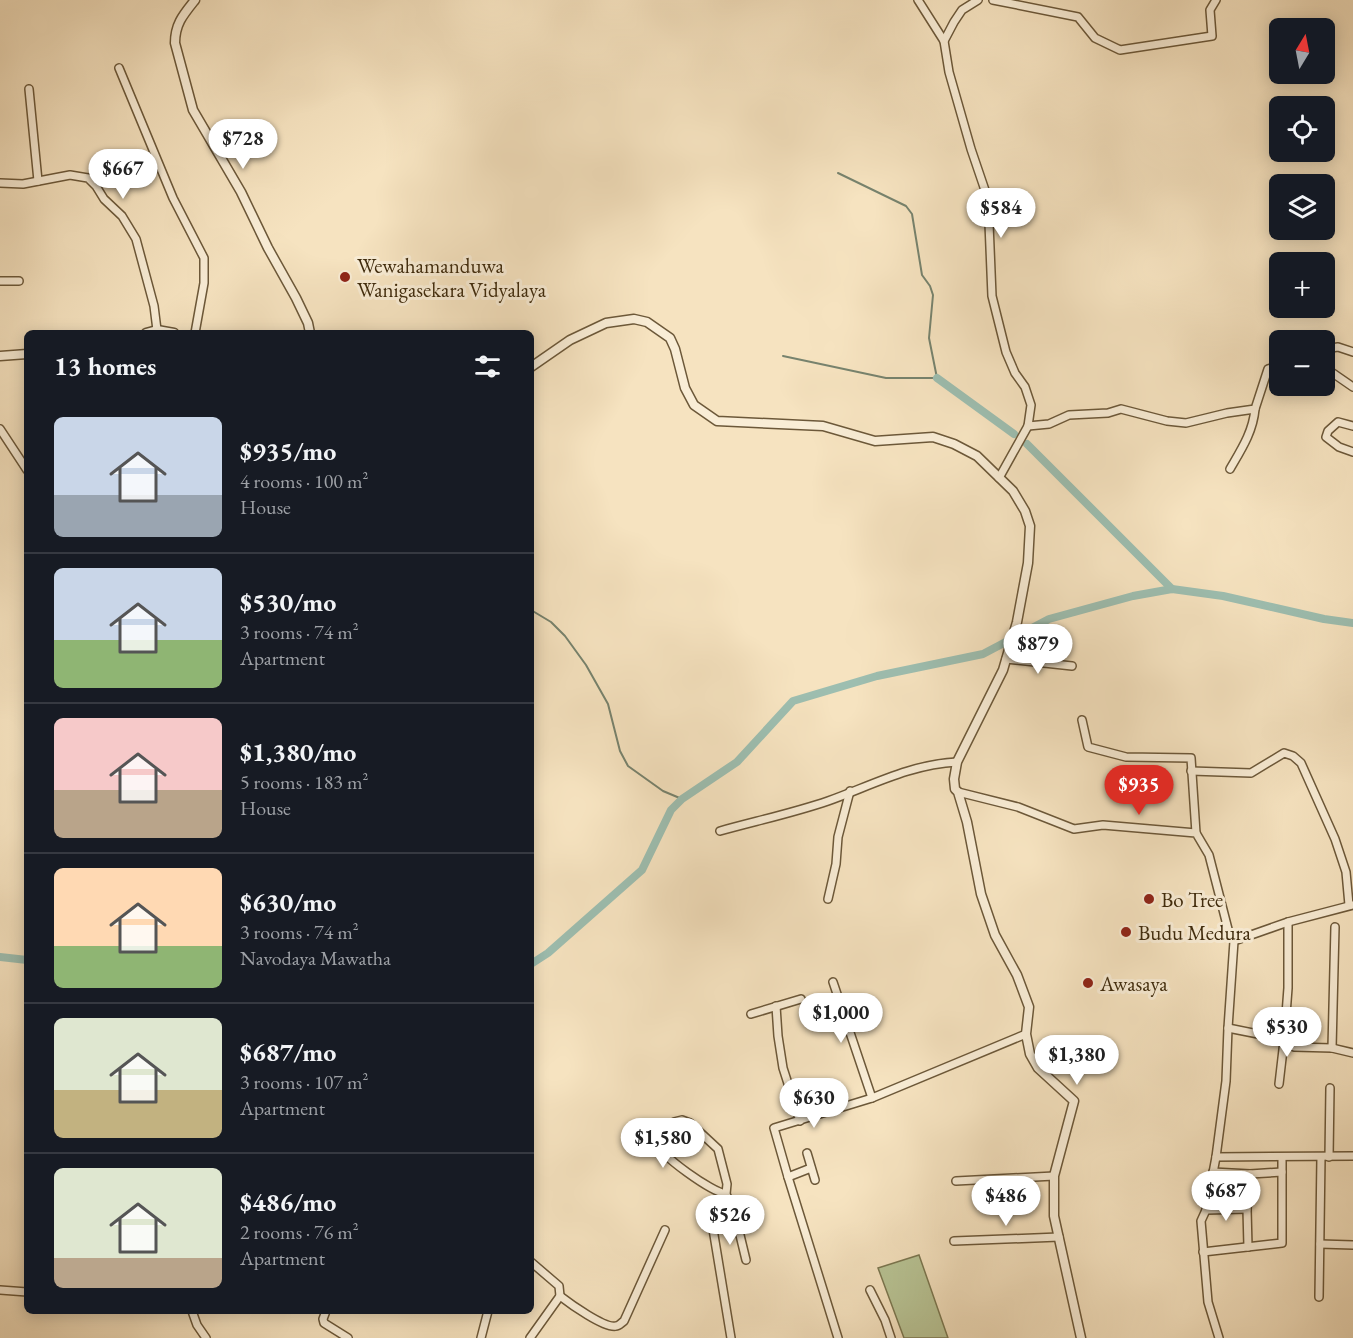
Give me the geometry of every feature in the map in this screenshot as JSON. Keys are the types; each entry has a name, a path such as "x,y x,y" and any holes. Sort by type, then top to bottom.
{"street":[{"path":"195,0 179,21 175,32 175,43 193,110 241,192 268,248 296,298 309,330"},
{"path":"918,0 944,41 949,72 988,199 992,297 1006,352 1015,373 1025,387 1031,405 1028,426 999,478"},
{"path":"944,41 963,10 978,0"},
{"path":"993,0 1078,17 1095,38 1119,50 1212,36 1210,10 1216,0"},
{"path":"119,68 173,198 204,258 204,283 196,330"},
{"path":"29,89 38,181"},
{"path":"0,183 23,184 70,175 88,178 104,199 122,216 136,239 154,306 157,330"},
{"path":"0,281 19,281"},
{"path":"534,366 570,340 606,323 634,319 647,322 670,338 685,388 694,405 717,421 824,426 875,441 933,437 954,444 977,456 1013,491 1030,526 1028,563 1017,622 1004,670 957,762 954,779 955,789 967,822 981,894 995,935 1017,975 1029,1007 1026,1034 1030,1054 1038,1068 1074,1101 1054,1176 1054,1216 1081,1338"},
{"path":"1335,347 1353,352"},
{"path":"0,356 24,354"},
{"path":"1230,470 1249,436 1255,409 1269,369"},
{"path":"1335,375 1353,387"},
{"path":"1028,426 1049,424 1069,416 1107,413 1120,409 1167,421 1186,423 1255,409"},
{"path":"1353,426 1338,423 1328,431 1326,437 1339,447 1353,452"},
{"path":"0,429 24,465"},
{"path":"1006,659 1072,666"},
{"path":"1082,720 1088,747 1126,757 1191,758 1196,833 1209,855 1229,933 1234,941 1226,1081 1213,1172 1206,1210 1201,1221 1208,1302 1219,1338"},
{"path":"1191,771 1251,773 1284,753 1293,756 1301,763 1335,840 1346,872 1351,905 1288,922 1234,941"},
{"path":"720,831 828,801 850,791 913,770 946,762 957,762"},
{"path":"828,899 836,864 838,837 850,791"},
{"path":"958,792 1018,807 1074,829 1103,825 1196,833"},
{"path":"1279,1084 1288,988 1288,922"},
{"path":"1332,1048 1335,927"},
{"path":"833,982 872,1098"},
{"path":"751,1014 801,999"},
{"path":"776,1006 783,1068 800,1121"},
{"path":"1228,1028 1273,1037 1294,1047 1332,1048 1353,1053"},
{"path":"838,1338 774,1128 872,1098 1026,1034"},
{"path":"1319,1297 1330,1088"},
{"path":"726,1194 719,1193 686,1171 658,1148 656,1142 659,1135 674,1122 682,1120 690,1123 718,1149 727,1184 726,1194 735,1214 734,1224 739,1231 746,1260"},
{"path":"807,1154 815,1180"},
{"path":"1215,1157 1353,1156"},
{"path":"1203,1252 1282,1243 1282,1157"},
{"path":"788,1177 811,1168"},
{"path":"1213,1172 1250,1174 1282,1172"},
{"path":"1248,1247 1247,1209 1250,1174"},
{"path":"956,1181 1054,1176"},
{"path":"1206,1210 1247,1209"},
{"path":"731,1338 713,1229 734,1224"},
{"path":"560,1296 607,1326 616,1326 624,1321 665,1230"},
{"path":"954,1241 1059,1237"},
{"path":"1320,1244 1353,1245"},
{"path":"530,1338 560,1296 559,1286 534,1265"},
{"path":"0,1290 24,1292"},
{"path":"870,1290 891,1338"},
{"path":"193,1314 206,1338"},
{"path":"325,1314 324,1323 348,1338"},
{"path":"481,1338 487,1314"}],"green space":[{"path":"919,1255 948,1338 904,1338 878,1268"}],"waterway":[{"path":"783,356 886,378 937,378 929,338 933,295 922,275 912,214 906,206 838,173"},
{"path":"937,378 1014,434"},
{"path":"1027,444 1172,589"},
{"path":"534,962 548,953 642,870 671,810 682,799 737,762 793,701 877,676 983,654 1049,619 1133,596 1172,589 1223,596 1324,619 1353,623"},
{"path":"534,612 551,622 565,636 586,665 608,704 620,751 628,766 663,791 682,799"},
{"path":"0,957 24,960"}],"place":[{"name":"Wewahamanduwa Wanigasekara Vidyalaya","path":"345,277"},
{"name":"Bo Tree","path":"1149,899"},
{"name":"Budu Medura","path":"1126,932"},
{"name":"Awasaya","path":"1088,983"}]}
